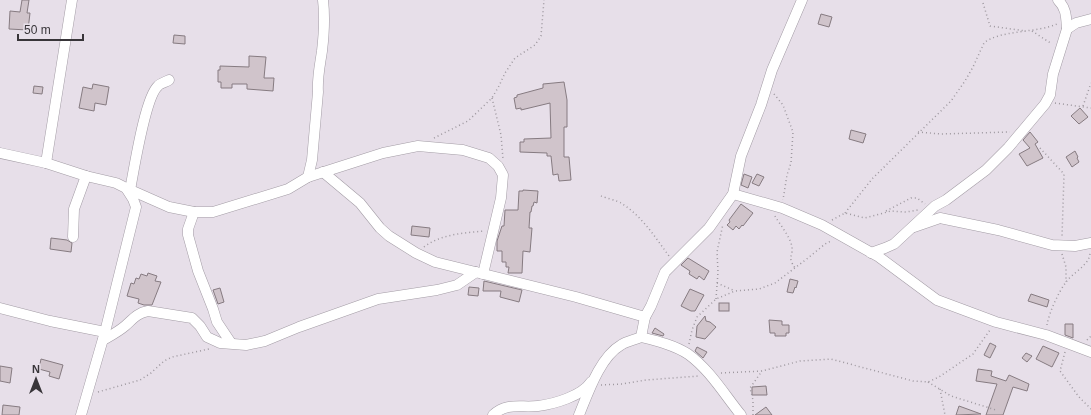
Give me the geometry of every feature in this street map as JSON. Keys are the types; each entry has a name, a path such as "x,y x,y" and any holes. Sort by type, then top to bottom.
{"street":[{"path":"46,164 72,0"},
{"path":"308,177 312,160 318,92 317,80 325,19 323,0"},
{"path":"641,337 644,317 665,272 709,228 733,194 741,156 761,105 781,47 802,0"},
{"path":"871,253 894,244 935,206 946,200 986,170 1008,148 1046,103 1050,95 1053,74 1067,25 1066,13 1062,4 1058,0"},
{"path":"1067,25 1091,19"},
{"path":"81,415 104,336 136,207 128,189 151,96 158,85 169,80"},
{"path":"0,153 46,164 86,176 116,182 168,207 194,212 213,212 288,189 308,177 323,172 383,153 418,146 463,150 489,158 498,166 502,175 501,198 494,229 480,273 457,285 437,290 378,299 265,340 246,345 230,342 220,343 207,337 200,326 192,318 148,311 142,312 135,316 124,327 104,336 0,308"},
{"path":"323,172 360,203 384,232 416,253 435,262 576,297 644,317"},
{"path":"73,237 74,209 86,176"},
{"path":"733,194 782,208 822,225 871,253 937,300 996,322 1046,335 1091,352"},
{"path":"194,212 188,229 188,235 198,271 217,322 230,342"},
{"path":"910,228 940,218 998,230 1052,245 1075,246 1089,243"},
{"path":"493,415 497,411 507,407 538,406 558,402 573,395 588,386 608,356 621,345 641,337 660,342 687,354 709,374 741,415"},
{"path":"579,415 598,372"}],"path":[{"path":"432,139 468,121 492,98 515,58 535,45 541,36 544,0"},
{"path":"983,3 990,26 1031,31 1061,49"},
{"path":"822,225 845,213 872,178 951,101 965,81 984,43 987,40 1019,32 1067,25"},
{"path":"1084,106 1091,83"},
{"path":"767,86 783,105 793,132 791,164 787,175 782,208"},
{"path":"492,98 501,135 503,160"},
{"path":"1046,103 1084,106 1091,108"},
{"path":"918,132 941,134 1022,132"},
{"path":"1040,148 1064,174 1061,245 1066,267 1066,282"},
{"path":"601,196 621,203 636,215 646,225 674,263"},
{"path":"845,213 865,218 884,212 911,198 917,198 928,207 935,206"},
{"path":"768,204 790,242 792,247 790,258 795,268"},
{"path":"884,212 906,212 920,209"},
{"path":"716,299 717,252 723,228 723,210"},
{"path":"416,253 430,243 443,237 494,229"},
{"path":"687,354 692,330 697,317 716,299 735,291 759,288 775,283 825,244 842,236"},
{"path":"1046,335 1048,315 1066,282 1088,260 1090,254 1089,243"},
{"path":"717,283 735,291"},
{"path":"928,382 939,378 973,354 996,322"},
{"path":"88,394 140,380 172,357 210,349 220,343"},
{"path":"1068,343 1060,371 1079,397 1091,409"},
{"path":"591,386 682,378 709,374 762,371 800,361 831,359 913,380 928,382 951,396 996,410"},
{"path":"753,415 753,400 750,388 762,371"},
{"path":"940,389 945,415"}],"building":[{"path":"22,0 29,0 27,13 30,13 28,30 9,29 10,11 20,12"},
{"path":"821,14 832,17 829,27 818,24"},
{"path":"174,35 185,36 185,44 173,43"},
{"path":"249,56 266,57 264,78 274,78 273,91 247,89 247,84 232,84 232,88 221,88 221,82 218,82 218,70 220,70 220,66 249,67"},
{"path":"564,82 567,100 567,127 564,127 564,157 569,157 571,180 559,181 558,174 553,175 551,156 547,156 547,153 520,152 520,142 524,142 524,139 551,138 550,103 521,110 521,108 516,109 514,98 517,97 517,95 543,88 543,84"},
{"path":"93,84 109,87 106,105 95,103 94,111 79,108 83,87 92,89"},
{"path":"34,86 43,87 42,94 33,93"},
{"path":"1080,108 1088,117 1079,124 1071,116"},
{"path":"851,130 866,134 863,143 849,139"},
{"path":"1030,132 1038,142 1035,144 1043,158 1027,166 1019,154 1030,148 1023,140"},
{"path":"1075,151 1079,162 1072,167 1066,157"},
{"path":"744,174 752,177 748,188 741,185"},
{"path":"757,174 764,177 759,186 752,183"},
{"path":"519,191 538,191 537,203 534,202 530,212 529,228 532,228 530,252 523,251 522,273 508,273 509,267 506,267 506,262 502,262 502,251 497,251 497,241 502,226 504,226 505,210 518,210"},
{"path":"741,204 753,213 743,226 742,225 739,229 736,226 733,230 727,225"},
{"path":"412,226 430,228 429,237 411,235"},
{"path":"51,238 67,240 72,243 71,252 50,249"},
{"path":"688,258 709,271 704,280 699,276 697,279 689,274 690,271 681,265"},
{"path":"148,273 157,276 155,281 161,282 152,305 144,305 138,303 139,299 127,296 131,283 134,284 136,278 139,279 141,274 147,276"},
{"path":"790,279 798,281 793,293 787,292"},
{"path":"484,281 522,290 519,302 500,297 501,291 483,291"},
{"path":"469,287 479,288 478,296 468,295"},
{"path":"220,288 224,302 218,304 213,290"},
{"path":"690,289 704,295 695,311 691,311 681,306"},
{"path":"1031,294 1049,300 1047,307 1028,301"},
{"path":"719,303 729,303 729,311 719,311"},
{"path":"705,316 706,321 710,322 716,327 705,339 696,337 697,326"},
{"path":"769,320 782,321 782,325 789,325 789,333 786,333 786,336 775,336 775,333 770,333"},
{"path":"1065,324 1073,324 1073,338 1065,335"},
{"path":"655,328 664,334 663,336 652,333"},
{"path":"990,343 996,346 990,358 984,355"},
{"path":"1043,346 1059,353 1052,367 1036,359"},
{"path":"697,347 707,352 703,358 695,351"},
{"path":"1026,353 1032,356 1027,362 1022,358"},
{"path":"41,359 63,365 59,379 49,376 50,372 39,369"},
{"path":"0,366 12,368 10,383 0,381"},
{"path":"978,369 992,371 991,376 1006,381 1009,375 1029,384 1027,391 1013,387 1003,415 986,415 997,384 976,381"},
{"path":"766,386 767,395 752,395 752,387"},
{"path":"3,405 20,407 19,415 2,415"},
{"path":"959,406 981,414 956,415"},
{"path":"766,407 772,415 755,415"}]}
